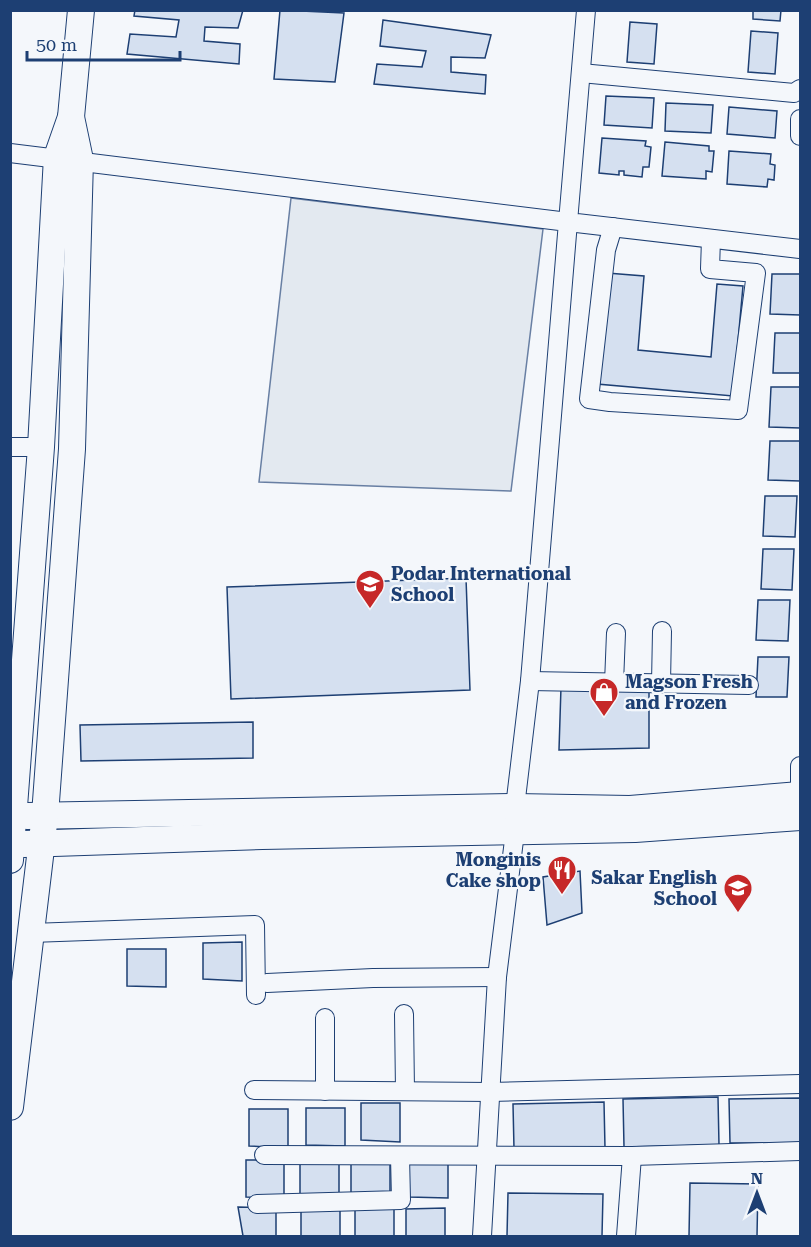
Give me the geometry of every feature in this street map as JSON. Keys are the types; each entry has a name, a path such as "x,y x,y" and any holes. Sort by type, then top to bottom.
{"street":[{"path":"81,10 41,447 11,849 42,843 262,836 515,820 630,809 800,804 801,766"},
{"path":"482,1236 497,976 530,681 586,10"},
{"path":"581,73 794,93 801,89"},
{"path":"10,153 801,249"},
{"path":"10,1107 45,816 72,449 68,159"},
{"path":"613,227 606,250 589,399 610,402 738,410 756,273 710,269 711,239"},
{"path":"10,447 41,447"},
{"path":"661,683 662,631"},
{"path":"614,683 616,633"},
{"path":"530,681 749,685"},
{"path":"12,816 515,820"},
{"path":"31,933 255,925 261,989 373,978 497,976"},
{"path":"404,1014 405,1091"},
{"path":"325,1018 325,1091"},
{"path":"254,1090 490,1092 801,1084"},
{"path":"264,1155 632,1156 801,1151"},
{"path":"257,1204 401,1200 400,1156"},
{"path":"626,1236 632,1156"}],"shaded area":[{"path":"291,198 543,229 511,491 259,482"}],"building":[{"path":"135,10 243,10 238,28 205,27 204,41 240,44 239,64 127,54 130,34 176,37 179,20 134,16"},
{"path":"280,10 344,13 335,82 274,79"},
{"path":"753,10 781,10 780,21 753,19"},
{"path":"383,20 491,35 485,58 451,57 451,72 486,75 485,94 374,84 377,64 422,67 426,51 380,46"},
{"path":"630,22 657,24 654,64 627,62"},
{"path":"751,31 778,33 775,74 748,72"},
{"path":"606,96 654,98 652,128 604,125"},
{"path":"666,103 713,105 711,133 665,131"},
{"path":"729,107 777,111 775,138 727,134"},
{"path":"602,138 646,141 645,146 651,147 649,167 643,167 642,177 624,175 624,171 619,171 619,175 599,173"},
{"path":"665,142 709,146 709,151 714,151 712,172 706,171 706,179 662,176"},
{"path":"729,151 771,154 770,164 775,165 774,180 768,179 767,187 727,184"},
{"path":"607,273 644,276 638,350 711,357 717,284 743,286 733,396 597,384"},
{"path":"772,274 800,274 800,315 770,314"},
{"path":"775,333 800,333 800,373 773,373"},
{"path":"771,387 800,387 800,428 769,427"},
{"path":"770,441 800,441 800,481 768,480"},
{"path":"765,496 797,496 795,537 763,536"},
{"path":"763,549 794,549 792,590 761,589"},
{"path":"466,578 470,690 231,699 227,587"},
{"path":"758,600 790,600 788,641 756,640"},
{"path":"758,657 789,657 787,697 756,697"},
{"path":"561,687 649,690 649,748 559,750"},
{"path":"253,722 253,758 81,761 80,725"},
{"path":"580,871 582,913 547,925 543,877"},
{"path":"242,942 242,981 203,979 203,943"},
{"path":"127,949 166,949 166,987 127,986"},
{"path":"718,1097 719,1145 624,1147 623,1099"},
{"path":"800,1098 800,1143 730,1143 729,1099"},
{"path":"604,1102 605,1148 514,1149 513,1104"},
{"path":"361,1103 400,1103 400,1142 361,1140"},
{"path":"306,1108 345,1108 345,1146 306,1145"},
{"path":"249,1109 288,1109 288,1148 249,1146"},
{"path":"390,1159 390,1198 351,1196 351,1160"},
{"path":"246,1160 284,1160 284,1198 246,1197"},
{"path":"409,1160 448,1160 448,1198 409,1197"},
{"path":"300,1162 339,1162 339,1201 300,1199"},
{"path":"690,1183 758,1184 757,1236 689,1236"},
{"path":"508,1193 603,1194 602,1236 507,1236"},
{"path":"394,1205 394,1236 355,1236 355,1206"},
{"path":"238,1207 276,1208 276,1236 243,1236"},
{"path":"445,1208 445,1236 406,1236 406,1209"},
{"path":"340,1209 340,1236 301,1236 301,1210"}],"place":[{"name":"Podar International School","path":"370,610"},
{"name":"Magson Fresh and Frozen","path":"604,718"},
{"name":"Monginis Cake shop","path":"562,896"},
{"name":"Sakar English School","path":"738,914"}]}
